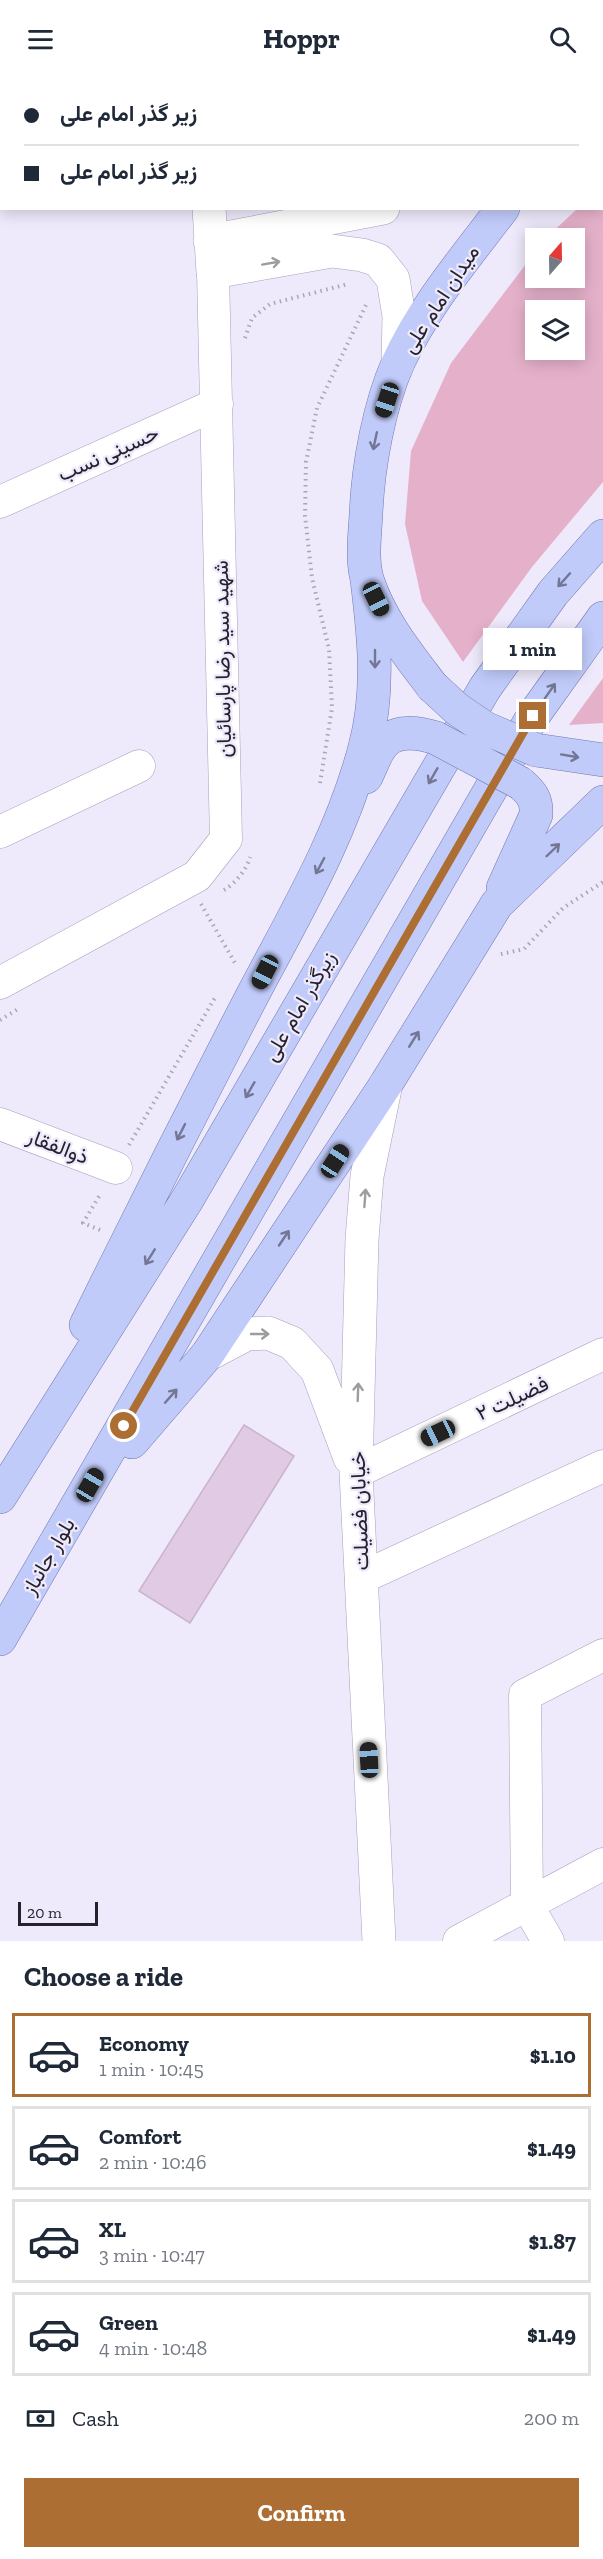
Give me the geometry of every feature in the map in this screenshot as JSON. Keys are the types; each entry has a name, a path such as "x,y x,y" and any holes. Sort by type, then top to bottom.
{"main road":[{"name":"میدان امام علی","path":"502,210 430,307 398,363 374,439 366,493 364,543 367,580 395,637 432,686 457,708 485,728 536,750 603,760"},
{"name":"زیرگذر امام علی","path":"3,1491 187,1200 484,688 553,592 603,536"},
{"path":"336,837 366,746 374,694 376,654 367,580"},
{"path":"78,1505 533,716 603,618"},
{"path":"3,1491 168,1157 385,742 403,734 420,732 436,738 520,783 531,793 536,804 536,816 497,904 461,963 386,1084 207,1355 78,1505"},
{"path":"497,904 603,801"},
{"name":"بلوار جانباز","path":"0,1639 78,1505"}],"street":[{"name":"شهید سید رضا پارسائیان","path":"0,982 197,876 226,839 217,404 209,210"},
{"path":"212,256 376,210"},
{"path":"212,256 332,251 362,255 378,260 393,279 399,316 398,363"},
{"name":"حسینی نسب","path":"0,502 217,404"},
{"path":"0,832 139,766"},
{"name":"خیابان فضیلت","path":"378,1941 356,1472 362,1239 367,1176 386,1084"},
{"name":"ذوالفقار","path":"0,1124 116,1168"},
{"path":"207,1355 248,1334 268,1333 292,1343 317,1370 356,1472"},
{"name":"فضیلت ۲","path":"356,1472 603,1354"},
{"path":"360,1578 603,1466"},
{"path":"548,1941 527,1905 525,1695 603,1655"},
{"path":"459,1941 603,1864"}],"path":[{"path":"461,963 524,949 563,908 603,882"},
{"path":"201,904 235,963"}],"shaded area":[{"path":"576,210 603,210 603,482 532,567 463,662 422,601 405,524 411,451 451,363 525,265 525,288 585,288 585,228 557,228"},
{"path":"603,678 603,723 569,725"}],"building":[{"path":"244,1425 294,1456 190,1623 139,1591"}],"route":[{"path":"124,1426 533,716"}]}
